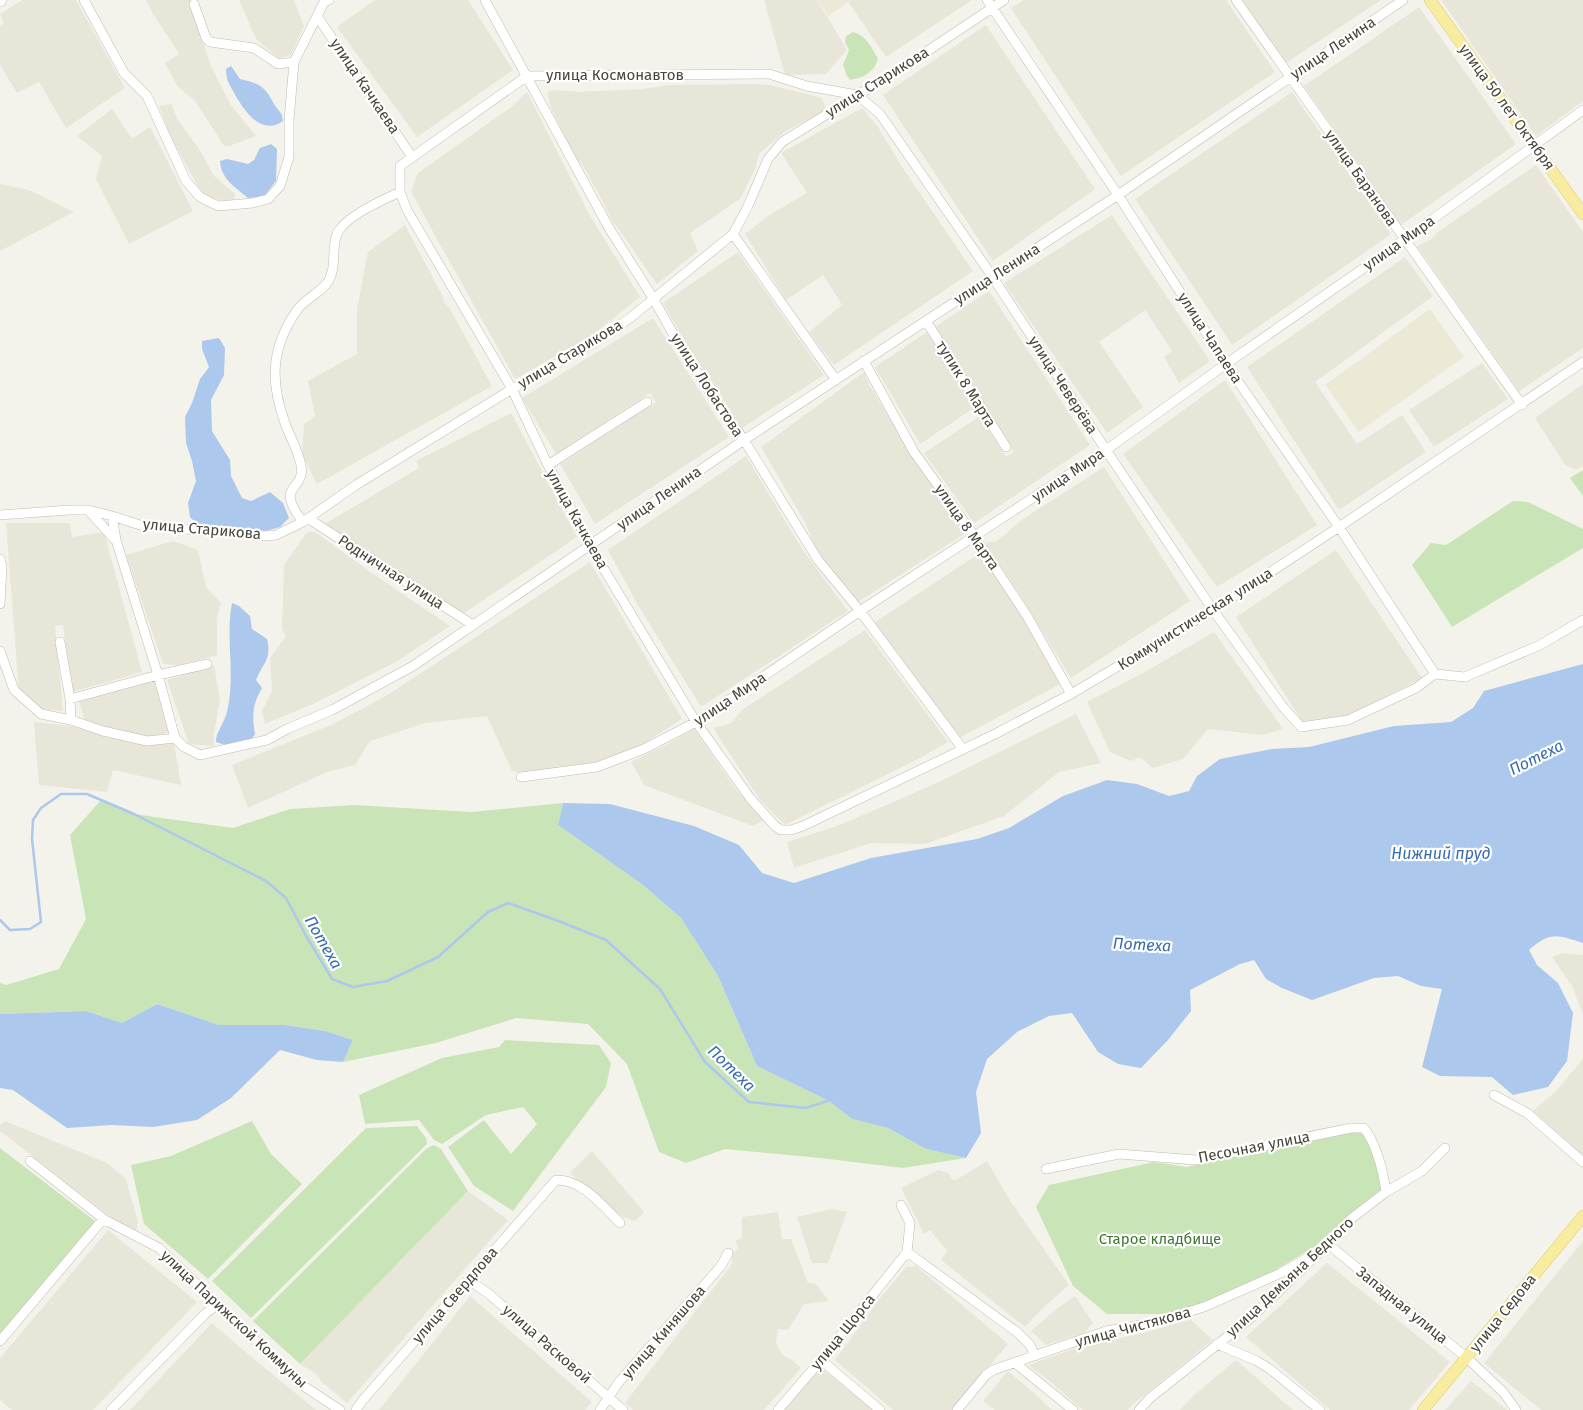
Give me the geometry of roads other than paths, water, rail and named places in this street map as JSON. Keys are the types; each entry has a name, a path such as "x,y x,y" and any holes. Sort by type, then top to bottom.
{"main road":[{"name":"улица 50 лет Октября","path":"1430,0 1583,214"},
{"name":"улица Седова","path":"1424,1410 1583,1216"}],"street":[{"path":"84,0 124,73 147,96 186,180 200,197 218,206 253,203 268,199 280,186 289,157 289,120 294,62 324,2 328,0"},
{"name":"улица Лобастова","path":"485,0 608,228 653,298 703,382 744,440 818,560 860,611 962,748"},
{"name":"улица Старикова","path":"0,515 88,510 140,525 263,536 276,535 306,521 356,485 595,342 630,318 734,234 768,159 782,142 908,64 990,4 1004,0"},
{"name":"улица Баранова","path":"1236,0 1522,405"},
{"name":"улица Ленина","path":"176,738 184,747 200,755 267,740 287,729 332,710 413,666 744,440 1118,195 1403,0"},
{"path":"194,4 206,38 210,42 254,48 278,64 294,62"},
{"name":"улица Чапаева","path":"990,4 1118,195 1226,364 1339,527 1435,674"},
{"name":"улица Качкаева","path":"317,16 412,157"},
{"name":"улица Космонавтов","path":"400,166 527,76 769,74 817,88 857,94"},
{"name":"улица Чеверёва","path":"857,94 880,114 992,276 1213,610 1283,707 1301,728 1348,720 1416,688 1435,674"},
{"name":"улица Мира","path":"521,777 597,767 644,749 696,722 860,611 1106,450 1404,240 1583,110"},
{"name":"улица Качкаева","path":"400,166 400,192 407,210 512,390 590,546 696,722 750,798 775,826 781,830"},
{"path":"306,521 292,505 290,496 291,490 301,476 301,465 279,404 275,387 274,372 280,343 298,308 327,282 332,273 338,234 344,224 370,207 400,192"},
{"path":"734,234 836,380"},
{"name":"тупик 8 Марта","path":"926,321 1006,447"},
{"name":"улица 8 Марта","path":"864,361 914,452 975,537 1027,616 1071,694"},
{"name":"Коммунистическая улица","path":"781,830 791,830 802,826 962,748 997,733 1071,694 1213,610 1522,405 1583,362"},
{"path":"548,465 647,402"},
{"path":"88,510 116,540"},
{"path":"0,651 14,690 41,714 71,720 103,731 147,740 176,738 116,540 112,516"},
{"name":"Родничная улица","path":"306,521 473,625"},
{"path":"0,559 2,566 0,604"},
{"path":"1435,674 1465,677 1540,645 1583,620"},
{"path":"60,642 70,699 71,720"},
{"path":"70,699 158,675 208,664"},
{"path":"1494,1096 1534,1118 1583,1162"},
{"name":"Песочная улица","path":"1046,1169 1120,1154 1196,1160 1351,1128 1364,1128 1370,1136 1386,1192"},
{"name":"улица Демьяна Бедного","path":"1139,1410 1150,1398 1252,1317 1328,1244 1352,1218 1386,1192 1422,1171 1445,1148"},
{"name":"улица Парижской Коммуны","path":"30,1161 105,1220 159,1248 302,1384 340,1410"},
{"name":"улица Свердлова","path":"356,1410 556,1180 566,1180 574,1183 593,1197 620,1222"},
{"path":"901,1205 910,1223 907,1252 1017,1332 1030,1345 1035,1356"},
{"path":"0,1341 105,1220"},
{"name":"Западная улица","path":"1328,1244 1467,1358 1504,1393 1516,1410"},
{"name":"улица Щорса","path":"778,1410 821,1360 907,1252"},
{"name":"улица Киняшова","path":"600,1410 610,1398 619,1382 721,1266 728,1253"},
{"name":"улица Чистякова","path":"957,1410 986,1375 993,1370 1106,1332 1152,1323 1204,1308 1281,1273 1318,1253"},
{"name":"улица Расковой","path":"469,1280 489,1294 623,1410"},
{"path":"111,1410 206,1313 218,1304"},
{"path":"1217,1344 1257,1361 1270,1369 1320,1410"},
{"path":"821,1360 880,1410"},
{"path":"1014,1363 1073,1410"}],"water":[{"path":"231,66 240,79 257,84 264,89 281,113 283,121 267,126 253,119 247,113 228,81 226,69"},
{"path":"271,144 277,149 276,181 264,196 248,198 226,178 220,161 227,159 248,164 254,160 260,148"},
{"path":"219,338 225,348 224,375 211,400 212,431 230,460 231,476 242,498 251,501 270,492 283,503 289,518 280,527 266,531 197,524 190,517 188,503 196,481 186,443 185,417 200,379 209,367 202,349 202,341"},
{"path":"232,603 239,606 250,616 252,629 267,639 268,657 256,680 262,688 256,700 254,710 255,734 251,740 225,745 216,742 216,739 226,714 230,696 230,615"},
{"name":"Нижний пруд","path":"1583,664 1583,943 1554,936 1543,940 1529,950 1537,965 1558,983 1573,1013 1567,1061 1548,1087 1513,1095 1492,1077 1440,1076 1422,1067 1442,989 1421,986 1398,976 1374,978 1312,1000 1282,988 1266,979 1254,960 1240,964 1190,990 1191,1011 1168,1040 1141,1068 1118,1064 1098,1052 1072,1013 1049,1016 1017,1032 987,1059 976,1092 981,1133 966,1158 926,1149 888,1128 852,1119 829,1101 757,1066 718,976 681,918 643,885 558,825 563,803 610,804 694,826 739,845 762,873 794,883 871,858 977,839 1009,828 1063,796 1107,780 1137,784 1169,796 1189,791 1197,776 1220,759 1272,749 1309,747 1394,726 1451,722 1473,708 1484,691"},
{"path":"157,1004 219,1025 285,1025 325,1031 353,1040 343,1062 317,1060 280,1050 231,1098 197,1120 153,1127 112,1125 67,1128 13,1090 0,1088 0,1014 86,1011 122,1023"}],"waterway":[{"name":"Потеха","path":"0,920 10,930 30,929 41,922 32,839 33,820 41,808 61,794 87,794 134,814 266,881 286,898 332,979 353,987 387,981 438,957 488,912 508,903 606,940 660,989 705,1062 749,1102 806,1108 830,1100"}],"park label":[{"name":"Старое кладбище","path":"1160,1239"}]}
